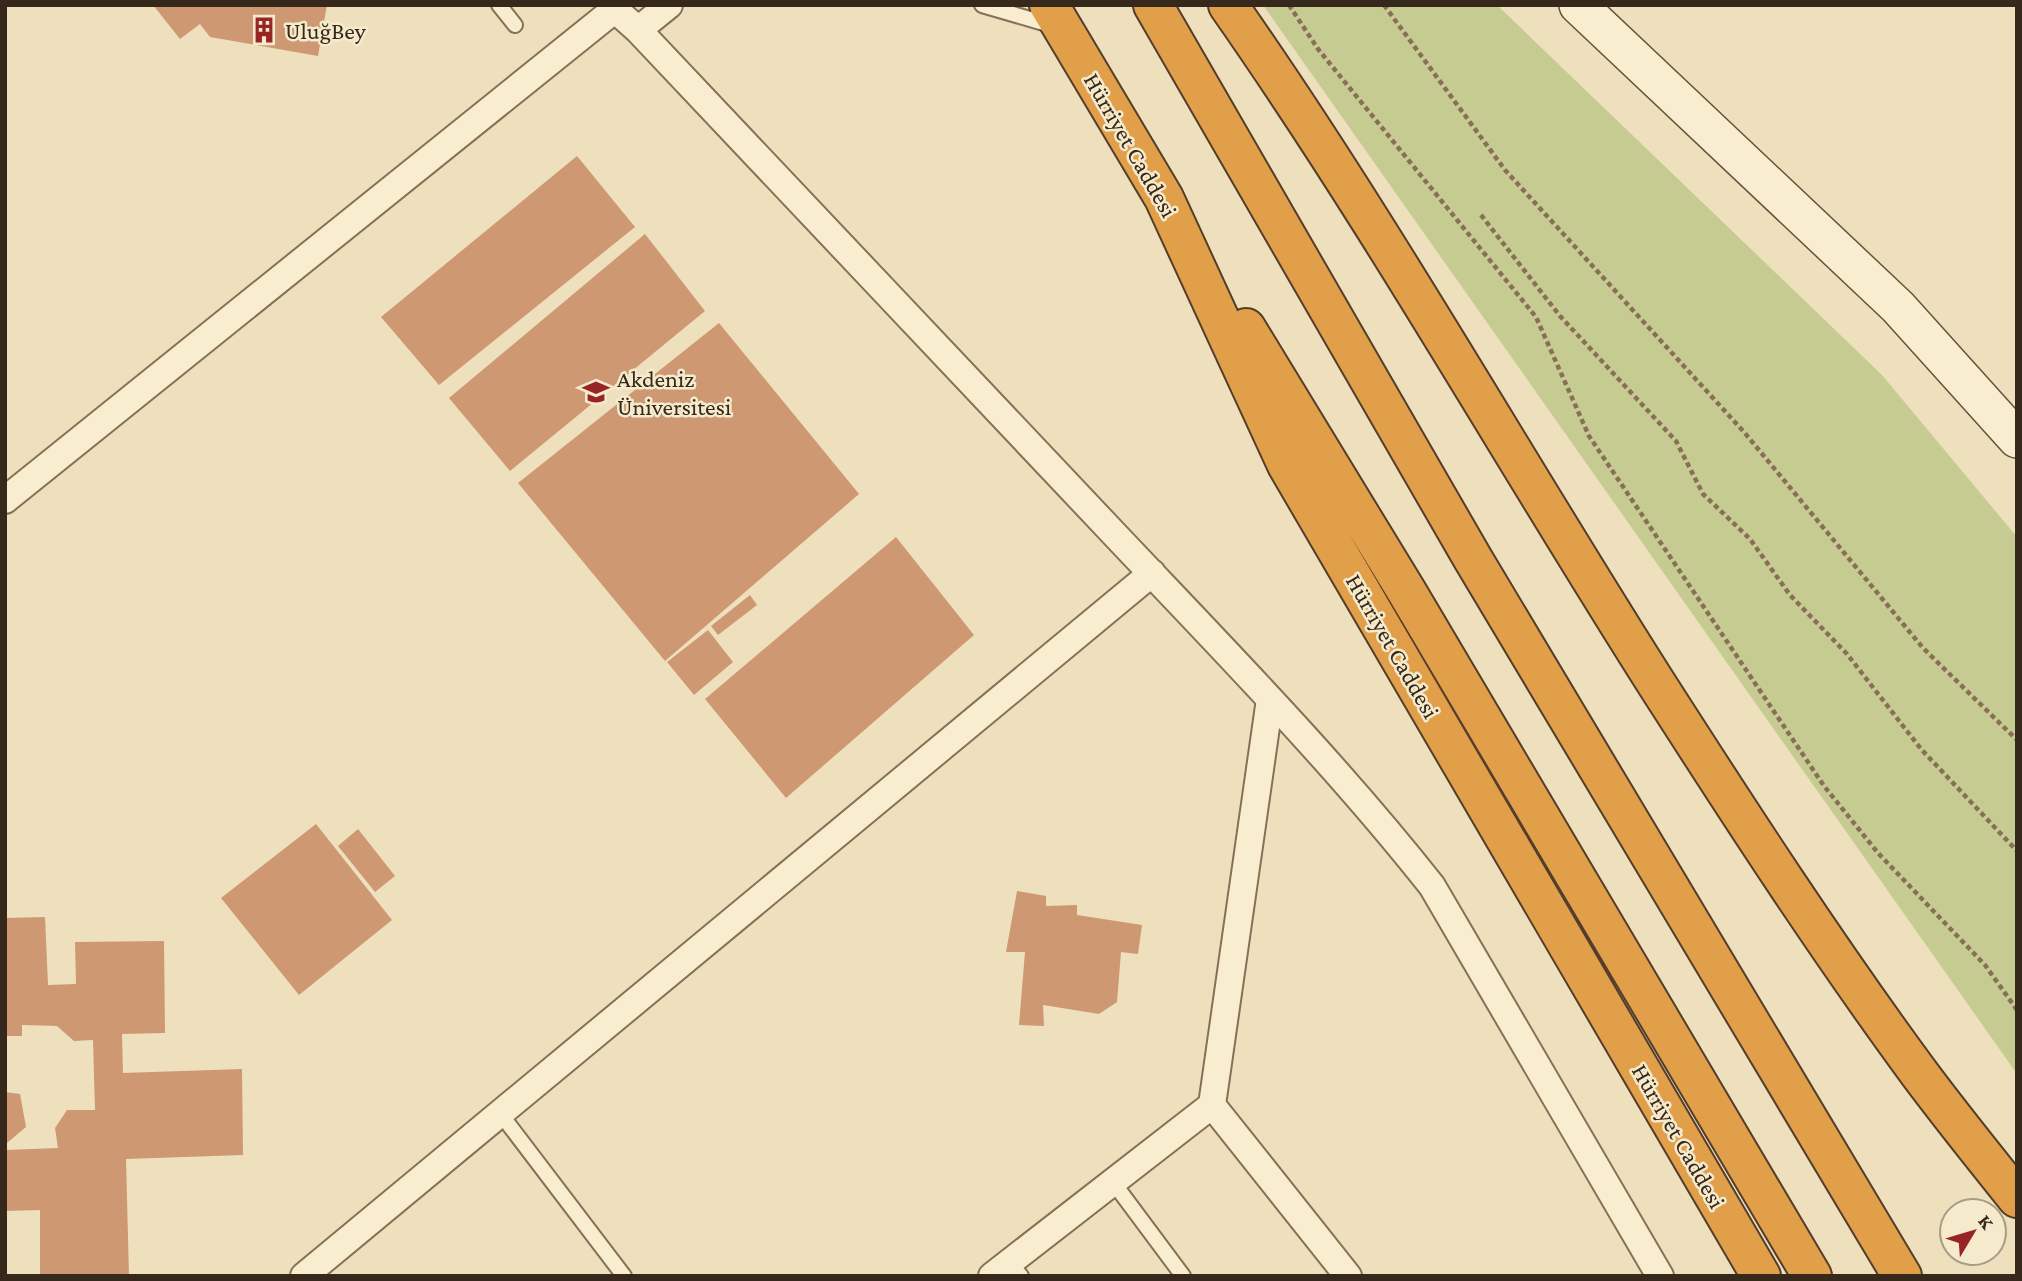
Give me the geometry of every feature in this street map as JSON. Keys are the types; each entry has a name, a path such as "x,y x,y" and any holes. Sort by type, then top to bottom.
{"highway":[{"path":"1153,5 1473,559 1902,1276"},
{"path":"1228,5 1284,85 1401,268 1657,685 1808,916 1920,1074 2017,1198"},
{"name":"Hürriyet Caddesi","path":"1056,17 1164,198 1287,465 1761,1276"},
{"path":"1164,198 1292,399 1812,1276"}],"street":[{"path":"638,30 669,5"},
{"path":"1577,5 1898,307 2017,439"},
{"path":"5,500 612,8 638,30 1152,573 1390,833 1432,886 1660,1276"},
{"path":"304,1276 1152,573"},
{"path":"1007,1271 1113,1182 1212,1105 1270,699"},
{"path":"1212,1105 1348,1276"}],"lane":[{"path":"499,5 515,25"},
{"path":"982,5 1056,17"},
{"path":"500,1113 624,1276"},
{"path":"1113,1182 1182,1276"}],"path":[{"path":"1289,5 1318,49 1536,317 1589,436 1824,786 1878,853 1984,965 2017,1010"},
{"path":"1384,5 1505,170 1744,432 1923,648 2017,740"},
{"path":"1481,215 1560,316 1676,441 1703,494 1751,539 1790,595 1847,654 1921,749 2017,851"}],"green space":[{"path":"1263,5 1497,5 1882,375 2017,537 2017,1074"}],"building":[{"name":"UluğBey","path":"153,5 327,5 318,56 210,37 200,24 180,39"},
{"path":"577,156 635,227 439,385 381,317"},
{"path":"645,234 705,311 510,471 449,398"},
{"path":"719,323 859,494 665,661 518,483"},
{"path":"896,537 974,635 786,798 705,699"},
{"path":"750,595 757,605 718,635 711,626"},
{"path":"708,630 733,662 694,695 667,662"},
{"path":"316,824 392,920 299,995 221,898"},
{"path":"358,829 395,876 375,892 338,846"},
{"path":"1017,891 1046,896 1046,906 1077,905 1077,915 1142,925 1138,954 1121,952 1117,1002 1099,1014 1043,1005 1044,1026 1019,1025 1025,952 1006,952"},
{"path":"45,917 48,985 76,984 75,942 164,941 165,1033 122,1034 123,1073 242,1069 243,1155 126,1159 129,1276 40,1276 40,1210 5,1211 5,1150 58,1148 55,1128 67,1110 95,1110 93,1040 74,1041 57,1026 22,1025 22,1036 5,1036 5,918"},
{"path":"5,1092 20,1094 26,1127 7,1143 5,1143"}],"place":[{"name":"UluğBey","path":"264,30"},
{"name":"Akdeniz Üniversitesi","path":"596,392"}]}
